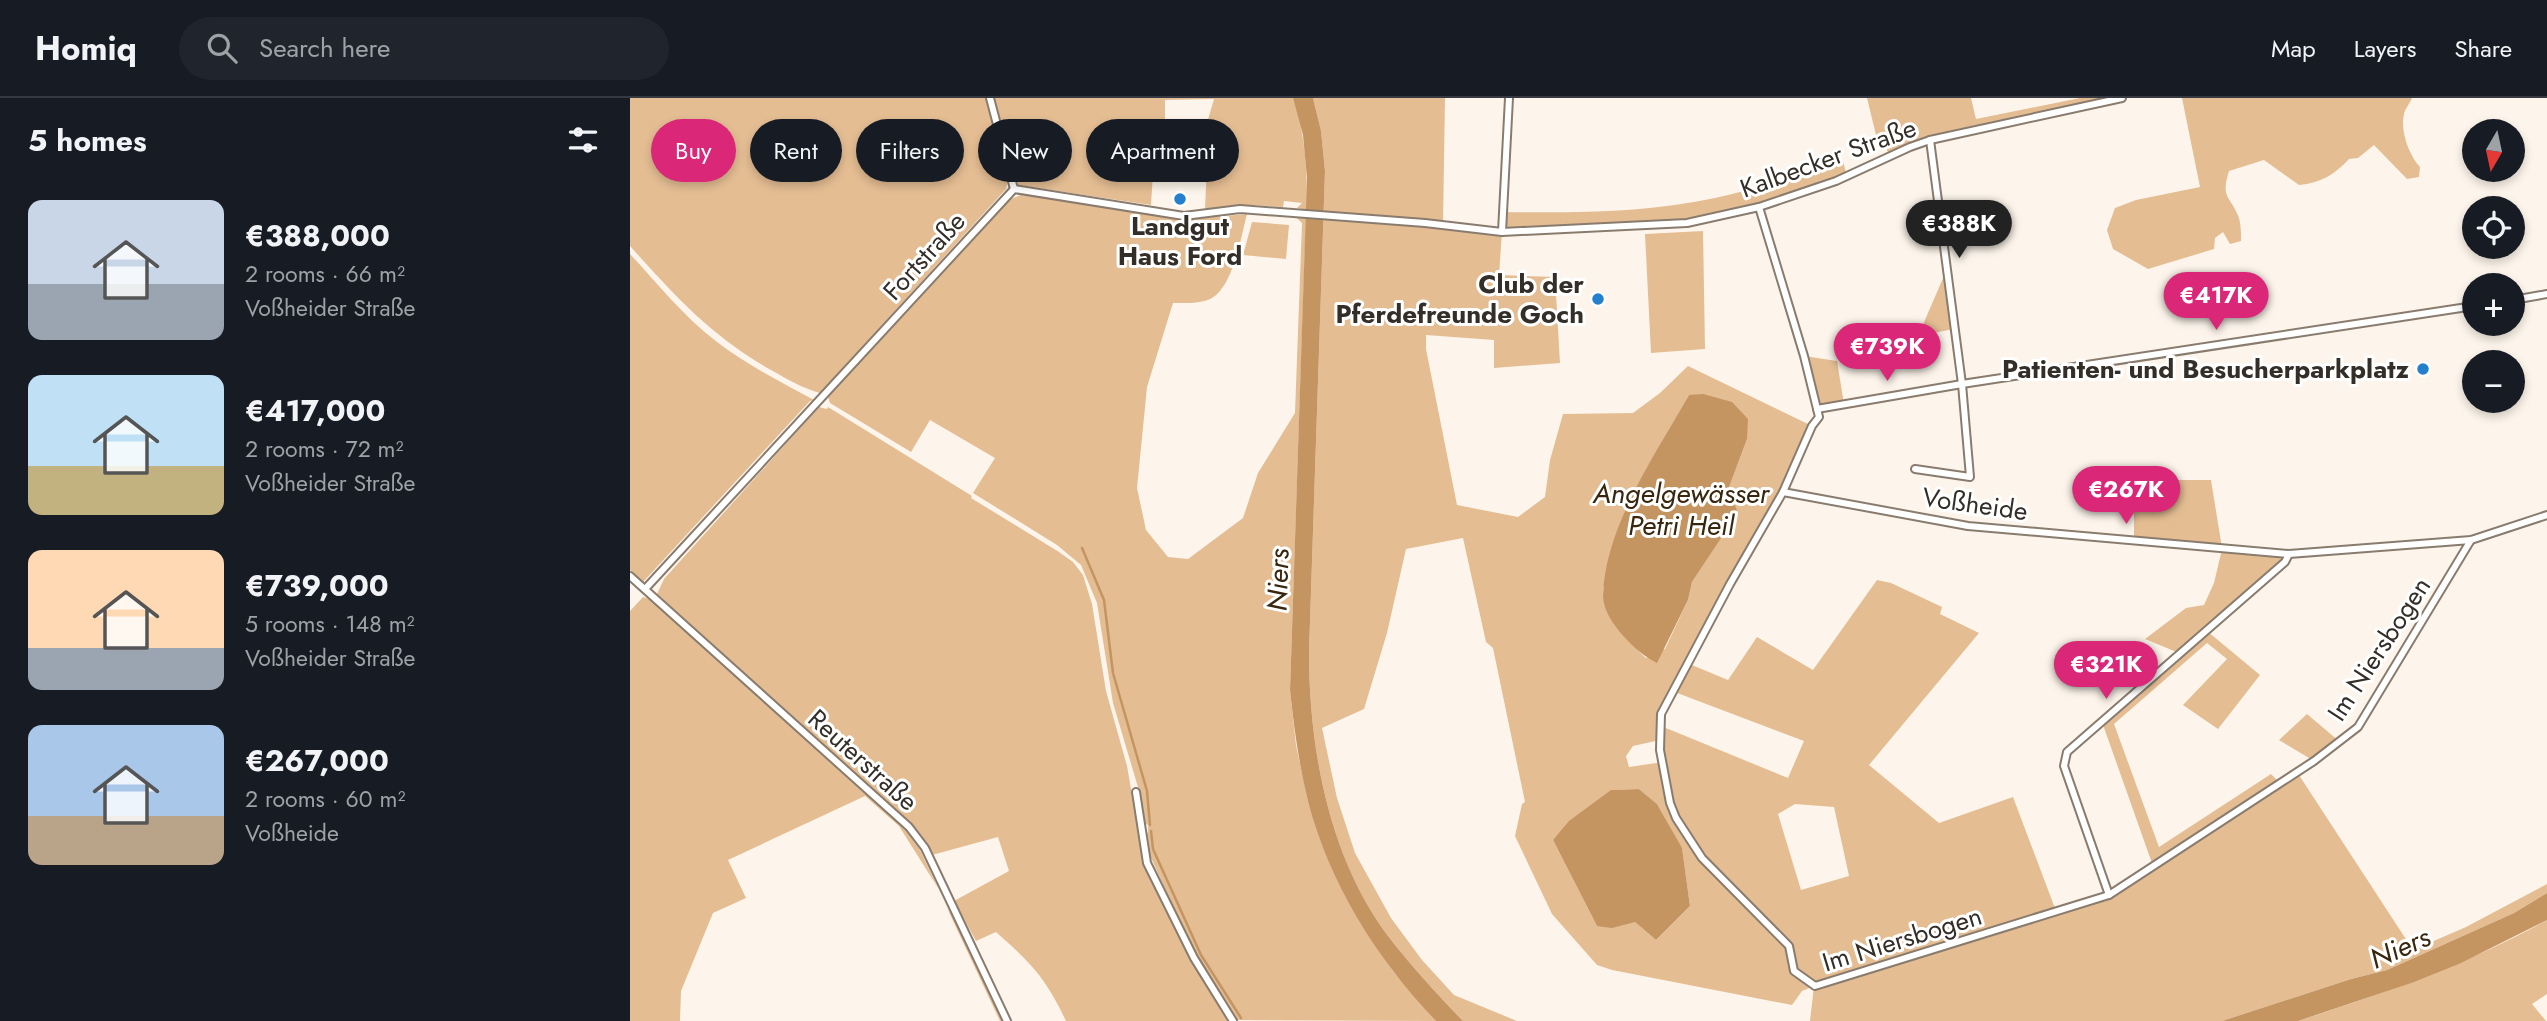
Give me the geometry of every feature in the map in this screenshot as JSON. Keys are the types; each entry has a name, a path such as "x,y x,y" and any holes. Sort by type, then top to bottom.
{"street":[{"path":"990,98 1014,189 1184,216 1240,209 1305,212 1502,232 1509,98"},
{"name":"Kalbecker Straße","path":"1502,232 1687,223 1759,207 1836,181 1930,140 2122,98"},
{"path":"1915,469 1970,477 1962,384 1930,140"},
{"name":"Fortstraße","path":"645,589 1014,189"},
{"path":"1759,207 1804,356 1817,409 1962,384 2462,308"},
{"path":"2525,298 2547,294"},
{"name":"Im Niersbogen","path":"1817,409 1819,417 1812,426 1783,492 1730,584 1661,714 1660,750 1670,803 1681,828 1702,858 1789,946 1794,971 1815,986 2109,895 2314,761 2358,727 2471,540"},
{"name":"Voßheide","path":"1783,492 1968,526 2289,554 2471,540 2547,515"},
{"path":"2109,895 2064,766 2067,752 2285,562 2289,554"},
{"name":"Reuterstraße","path":"630,576 909,827 925,848 1007,1021"},
{"path":"1136,792 1147,863 1194,958 1233,1021"}],"shaded area":[{"path":"630,98 987,98 992,119 978,119 978,182 1008,182 1006,189 820,393 783,377 730,343 679,298 630,246"},
{"path":"994,98 1293,98 1303,140 1307,210 1297,208 1302,203 1284,201 1283,207 1251,205 1205,210 1206,182 1239,182 1239,119 1208,119 1214,99 1165,100 1165,119 1086,119 1086,182 1152,182 1151,205 1018,185 1017,182 1072,182 1072,119 1000,119"},
{"path":"1313,98 1445,98 1443,224 1501,231 1502,212 1609,211 1689,203 1747,190 1843,161 1847,177 1708,220 1502,232 1499,275 1555,277 1560,363 1494,368 1494,340 1426,335 1426,349 1457,505 1518,517 1545,497 1550,460 1563,414 1633,413 1660,393 1688,366 1812,426 1783,492 1687,663 1728,680 1757,637 1813,670 1877,580 1891,583 1942,607 1940,614 1979,633 1869,765 1939,823 2013,797 2056,911 2109,895 2153,866 2102,722 2179,653 2145,639 2186,608 2204,605 2214,583 2222,549 2134,540 2134,491 2143,480 2211,480 2222,548 2289,554 2285,562 2207,631 2260,675 2218,729 2183,705 2227,659 2207,643 2114,724 2159,847 2271,774 2280,783 2297,772 2413,950 2466,927 2547,884 2547,893 2514,913 2387,970 2222,1021 1810,1021 1814,986 1802,991 1792,1005 1612,970 1597,965 1552,914 1515,836 1522,804 1525,802 1493,648 1486,642 1463,538 1406,549 1387,633 1364,709 1322,728 1337,798 1355,853 1391,918 1422,960 1454,995 1517,1021 1463,1021 1406,958 1368,905 1337,837 1318,764 1309,652 1325,171 1321,132","holes":["1689,395 1747,439 1728,490 1730,525 1692,582 1688,600 1665,649 1646,658 1614,621 1603,597 1613,546 1641,480","1672,691 1804,741 1788,778 1661,726 1663,707","1660,740 1663,762 1629,767 1626,756 1633,746","1639,789 1657,804 1682,849 1690,906 1656,940 1635,922 1597,926 1553,840 1611,790","1795,804 1834,807 1849,876 1801,890 1778,814"]},
{"path":"1867,98 1971,98 1976,119 2080,98 2122,98 1968,131 1891,156 1876,135"},
{"path":"2182,98 2412,98 2405,112 2403,128 2409,149 2420,167 2419,177 2407,179 2374,145 2358,158 2349,159 2327,177 2307,184 2299,185 2264,160 2229,171 2226,192 2239,218 2241,241 2230,244 2223,232 2215,238 2214,249 2148,269 2113,249 2107,230 2115,208 2136,200 2200,187"},
{"path":"1021,195 1192,219 1247,214 1231,272 1219,292 1203,301 1173,303 1147,387 1137,488 1146,530 1168,557 1188,559 1243,518 1258,473 1295,413 1302,223 1296,217 1306,217 1290,690 1296,745 1308,801 1356,915 1393,971 1436,1021 1235,1020 1196,957 1147,849 1144,837 1148,832 1148,825 1142,822 1140,794 1113,703 1097,603 1081,565 1057,545 973,493 995,458 930,420 911,452 830,403 828,397 993,214 1008,200"},
{"path":"1252,222 1289,225 1286,259 1243,255"},
{"path":"1703,231 1705,349 1651,353 1645,234"},
{"path":"630,254 682,311 717,342 752,366 814,400 810,401 643,582 630,570"},
{"path":"1947,269 1954,329 1918,336"},
{"path":"1804,356 1837,361 1844,404 1817,409"},
{"path":"819,407 828,407 972,496 971,498 1059,552 1073,562 1083,575 1092,604 1106,691 1127,766 1144,864 1192,960 1228,1021 1066,1021 1052,993 1028,962 996,932 976,941 954,901 1009,871 998,837 932,855 922,836 904,817 657,594 664,579"},
{"path":"643,597 652,600 902,825 920,850 938,888 899,826 865,796 728,860 746,898 713,913 681,991 680,1021 630,1021 630,611"},
{"path":"2307,714 2340,742 2314,761 2279,740"},
{"path":"947,908 962,931 1003,1021 1000,1021"},
{"path":"2547,920 2547,994 2532,1004 2546,1021 2298,1021 2456,964"}],"water":[{"path":"1293,98 1313,98 1321,131 1325,171 1309,652 1318,764 1337,837 1368,905 1406,958 1463,1021 1436,1021 1394,972 1358,919 1317,832 1299,760 1290,690 1307,178 1303,135"},
{"name":"Angelgewässer Petri Heil","path":"1703,394 1732,402 1748,419 1747,439 1728,490 1737,510 1692,582 1688,600 1657,663 1630,643 1608,614 1603,595 1606,569 1622,517 1634,491 1689,395"},
{"path":"1639,789 1657,804 1682,848 1690,906 1656,940 1635,922 1612,928 1597,926 1553,840 1569,821 1611,790"},
{"path":"2547,893 2547,920 2461,963 2414,982 2298,1021 2222,1021 2387,970 2514,913"}],"waterway":[{"path":"1082,548 1104,600 1113,673 1147,791 1150,825"},
{"path":"1151,831 1153,849 1201,955 1241,1018"}],"place":[{"name":"Landgut Haus Ford","path":"1180,199"},
{"name":"Club der Pferdefreunde Goch","path":"1598,299"},
{"name":"Patienten- und Besucherparkplatz","path":"2423,369"}],"water label":[{"name":"Niers","path":"1278,580"},
{"name":"Niers","path":"2400,948"}]}
